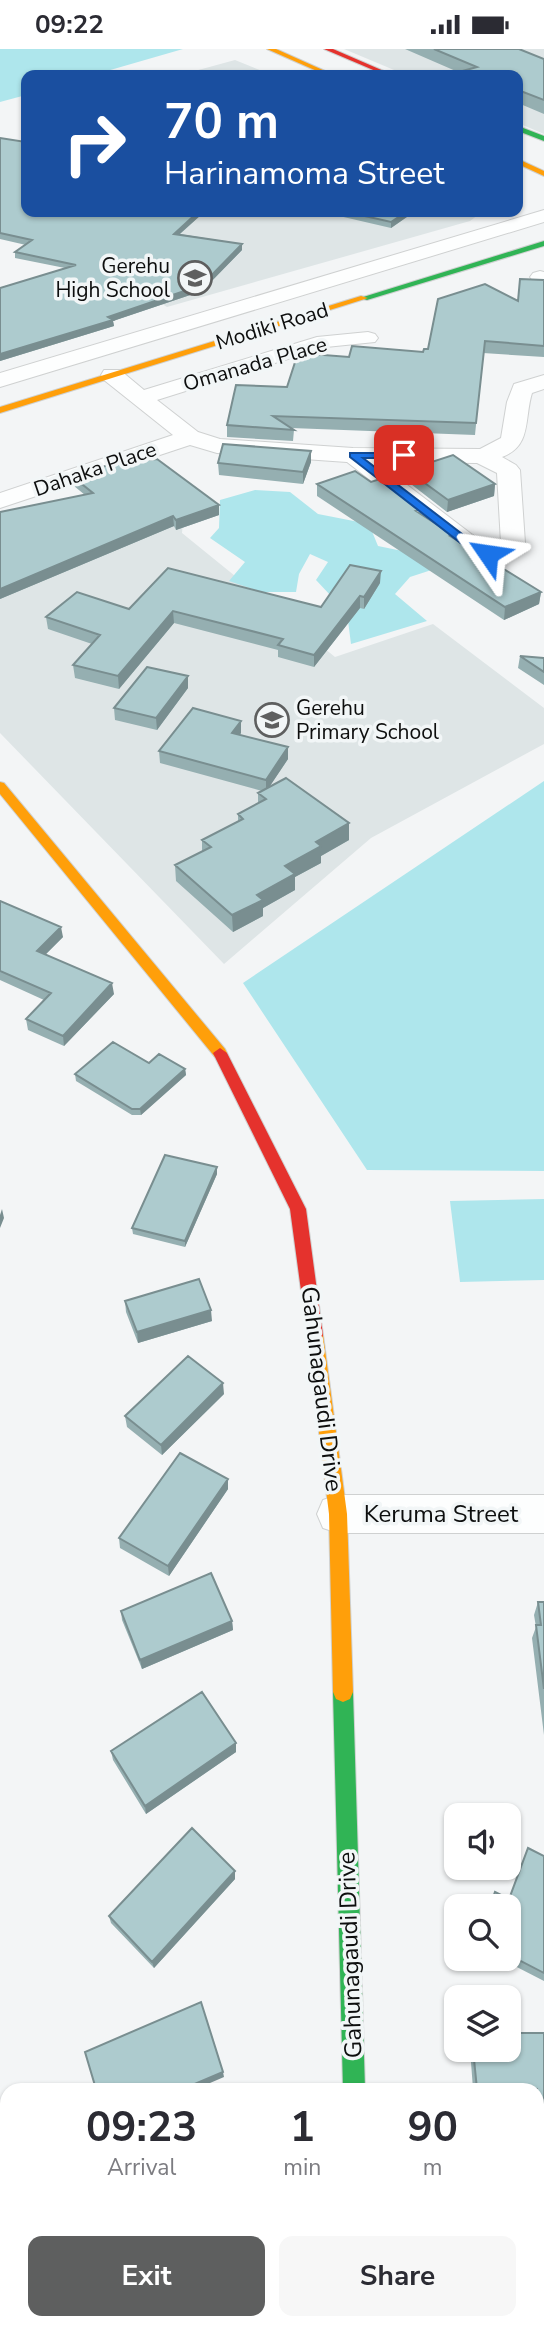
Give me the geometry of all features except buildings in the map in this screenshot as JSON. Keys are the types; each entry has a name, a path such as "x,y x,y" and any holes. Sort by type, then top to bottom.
{"street":[{"path":"270,49 319,70"},
{"path":"327,49 378,70"},
{"path":"523,130 544,139"},
{"path":"523,164 544,174"},
{"name":"Modiki Road","path":"0,380 544,216"},
{"name":"Modiki Road","path":"0,410 544,243"},
{"name":"Omanada Place","path":"144,397 324,341 368,338"},
{"path":"112,375 144,397 190,437 217,446 353,455 481,456 510,445 514,438 518,399 522,389 544,383"},
{"name":"Dahaka Place","path":"0,501 190,437"},
{"path":"353,455 480,553 502,552 513,543 508,470 481,456"},
{"name":"Gahunagaudi Drive","path":"0,786 217,1048 298,1209 338,1514 354,2083"},
{"name":"Keruma Street","path":"338,1514 544,1514"}],"shaded area":[{"path":"0,49 183,49 110,70 21,70 21,96 0,102"},
{"path":"344,49 544,49 544,134 523,125 523,70 394,70"},
{"path":"235,60 260,70 198,70"},
{"name":"Gerehu High School","path":"62,217 475,217 470,221 167,307 71,248"},
{"path":"255,490 290,492 318,514 369,524 378,546 456,562 410,577 395,594 427,621 351,644 347,613 316,580 328,562 310,554 299,574 296,592 261,592 229,581 245,562 210,538 219,528 220,500"},
{"name":"Gerehu Primary School","path":"185,500 182,533 335,657 433,624 544,708 544,744 371,838 224,964 0,733 0,566"},
{"path":"544,781 544,1171 367,1170 243,983"},
{"path":"544,1199 544,1280 460,1282 450,1201"}],"traffic: fast":[{"path":"523,130 544,139"},
{"path":"364,298 544,243"},
{"path":"343,1692 354,2083"}],"traffic: slow":[{"path":"270,49 319,70"},
{"path":"523,164 544,174"},
{"path":"0,410 364,298"},
{"path":"0,786 220,1053"},
{"path":"315,1335 338,1514 343,1692"}],"traffic: jam":[{"path":"327,49 378,70"},
{"path":"220,1053 298,1209 315,1335"}],"place":[{"name":"Gerehu High School","path":"195,278"},
{"name":"Gerehu Primary School","path":"272,720"}],"route":[{"path":"404,455 353,455 480,553 488,554"}]}
